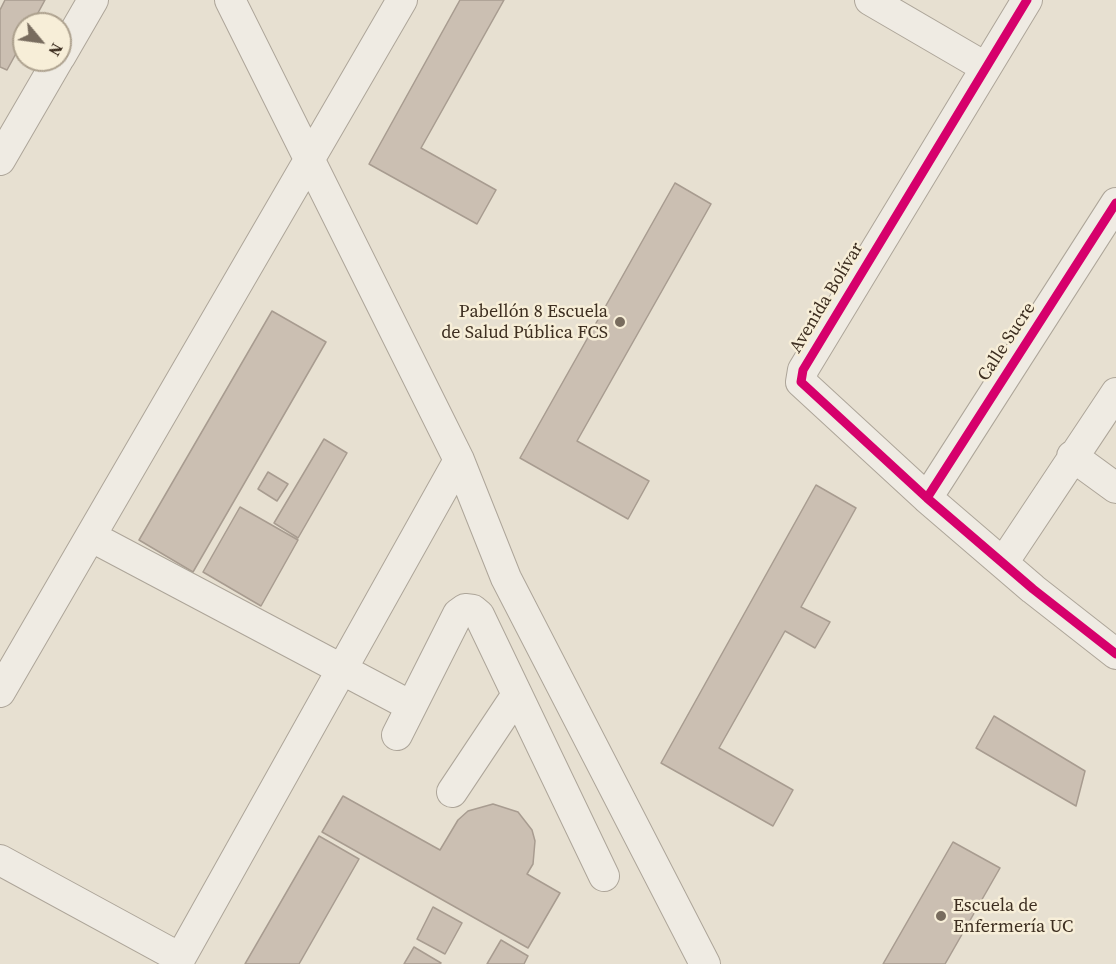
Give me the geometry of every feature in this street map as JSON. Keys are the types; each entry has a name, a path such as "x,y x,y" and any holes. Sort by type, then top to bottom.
{"street":[{"path":"72,36 93,0"},
{"path":"230,0 459,460 506,578 705,964"},
{"path":"0,692 402,0"},
{"path":"870,0 985,67"},
{"name":"Avenida Bolívar","path":"1026,0 803,370 801,382 810,393 927,498 1116,654"},
{"path":"0,160 51,72"},
{"name":"Calle Sucre","path":"927,498 1116,203"},
{"path":"1003,563 1116,393"},
{"path":"1072,456 1116,488"},
{"path":"0,860 178,961 459,460"},
{"path":"92,537 341,671 411,706"},
{"path":"397,735 458,614 465,609 479,615 604,876"},
{"path":"452,792 516,696"}],"building":[{"path":"5,0 45,0 38,12 12,12 12,61 7,70 0,67 0,10"},
{"path":"460,0 504,0 421,148 496,190 477,224 369,164"},
{"name":"Pabellón 8 Escuela de Salud Pública FCS","path":"675,183 711,204 577,441 649,481 628,519 520,458"},
{"path":"272,311 326,342 193,572 139,540"},
{"path":"324,439 347,453 298,538 274,523"},
{"path":"268,472 288,484 277,501 258,489"},
{"path":"816,485 856,508 801,607 830,622 815,648 785,631 719,748 793,790 773,826 661,763"},
{"path":"240,507 298,540 261,606 203,572"},
{"path":"994,716 1085,771 1076,806 976,748"},
{"path":"343,796 440,850 458,820 468,811 493,804 518,812 532,830 535,841 533,864 527,874 560,893 528,948 322,832"},
{"path":"319,836 359,859 299,964 245,964"},
{"name":"Escuela de Enfermería UC","path":"953,842 1000,868 945,964 883,964"},
{"path":"433,907 462,923 445,954 417,939"},
{"path":"501,940 528,956 524,964 487,964"},
{"path":"414,947 441,963 404,964"}],"cycle path":[{"path":"1027,0 803,370 801,382 927,498 1033,589 1116,654"},
{"path":"927,498 1116,203"}],"place":[{"name":"Pabellón 8 Escuela de Salud Pública FCS","path":"620,322"},
{"name":"Escuela de Enfermería UC","path":"941,916"}]}
